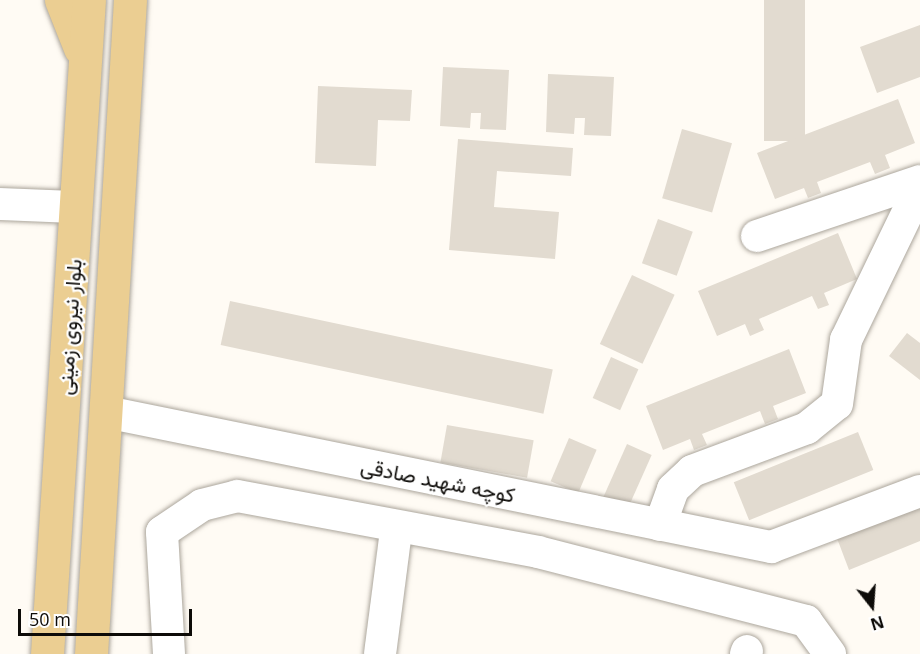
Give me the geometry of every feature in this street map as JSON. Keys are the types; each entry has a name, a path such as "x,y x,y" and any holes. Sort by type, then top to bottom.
{"main road":[{"path":"61,0 85,68"},
{"name":"بلوار نیروی زمینی","path":"47,654 89,0"},
{"name":"بلوار نیروی زمینی","path":"91,654 133,7"}],"street":[{"path":"758,236 920,181"},
{"path":"660,525 673,489 692,471 807,428 837,404 846,339 920,187"},
{"path":"0,204 76,207"},
{"name":"کوچه شهید صادقی","path":"106,412 771,548 920,491"},
{"path":"169,654 162,532 202,505 237,496 396,530 538,552 806,621 830,654"},
{"path":"380,654 396,530"}],"building":[{"path":"764,0 805,0 805,141 764,141"},
{"path":"920,25 920,77 877,93 860,47"},
{"path":"443,67 509,70 506,130 480,129 481,113 471,113 470,128 440,126"},
{"path":"548,74 614,77 611,136 584,135 585,118 575,118 574,134 546,132"},
{"path":"318,86 412,90 410,121 378,120 376,166 315,163"},
{"path":"898,99 915,143 885,155 890,168 875,174 870,162 817,182 821,193 808,198 804,188 775,199 757,153"},
{"path":"682,129 732,143 712,213 662,198"},
{"path":"458,139 573,148 571,176 497,171 494,207 559,212 555,259 449,250"},
{"path":"658,219 693,232 677,276 642,263"},
{"path":"838,233 857,279 824,293 829,305 818,309 812,296 759,319 764,330 750,336 745,324 717,336 698,291"},
{"path":"632,275 675,295 642,364 600,344"},
{"path":"230,301 553,370 543,414 221,345"},
{"path":"907,333 920,343 920,380 889,356"},
{"path":"789,349 806,393 773,406 778,419 765,424 760,411 702,434 707,445 694,450 690,439 663,450 646,406"},
{"path":"611,357 638,369 620,410 593,398"},
{"path":"447,425 534,440 527,478 440,462"},
{"path":"858,432 873,470 749,520 734,482"},
{"path":"569,438 597,450 578,493 551,481"},
{"path":"627,444 652,455 627,510 603,499"},
{"path":"920,499 920,541 849,570 835,533"}]}
